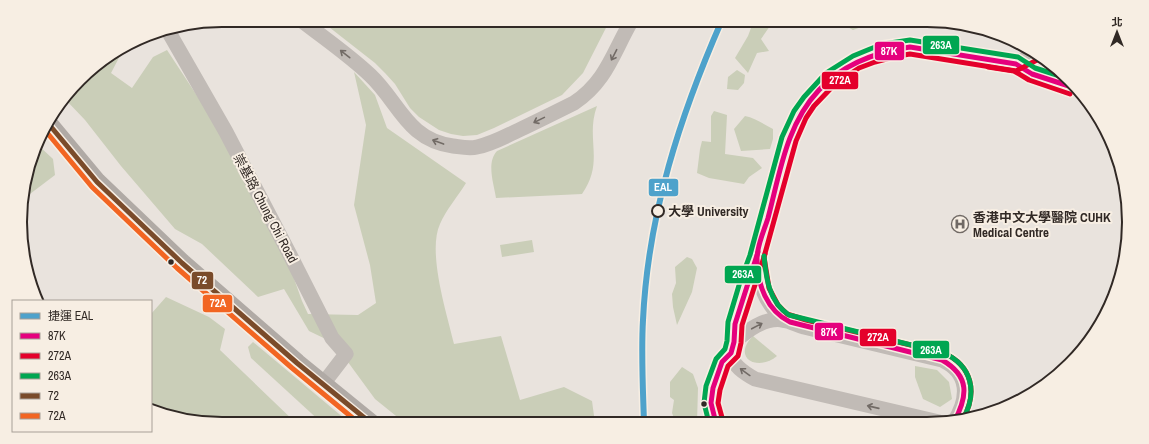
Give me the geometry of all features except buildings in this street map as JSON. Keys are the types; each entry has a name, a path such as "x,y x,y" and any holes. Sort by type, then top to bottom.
{"main road":[{"path":"51,127 97,182 182,263 363,417"}],"street":[{"path":"310,27 372,76 386,91 401,115 411,126 435,141 448,146 463,148 477,147 496,141 574,103 590,91 606,70 628,27"},
{"name":"崇基路 Chung Chi Road","path":"170,34 226,132 332,338 346,354 323,384"},
{"path":"918,417 755,379 738,368 733,360 731,353 734,342 735,324 757,257 786,149 794,127 800,115 814,96 831,78 856,62 873,55 885,51 910,47 1016,64 1032,74 1066,85"},
{"path":"1016,64 1029,56"},
{"path":"757,257 762,290 772,309 783,320"},
{"path":"734,342 744,333 759,324 770,320 783,320 804,327 942,360 951,364 960,373 964,384 965,400 959,414"}],"green space":[{"path":"329,27 606,27 583,73 562,95 477,135 463,136 451,134 439,130 419,117 410,108 395,84 375,63"},
{"path":"751,27 769,27 761,39 769,51 757,53 748,73 735,58 748,36"},
{"path":"848,27 861,27 853,30"},
{"path":"167,50 236,155 282,245 308,314 358,315 376,303 370,265 354,205 366,125 354,72 375,95 387,128 466,183 440,224 437,236 437,266 443,300 454,344 501,336 520,400 564,387 592,401 594,417 397,417 375,399 334,343 309,331 284,289 258,297 202,244 175,229 121,166 85,120 68,102 93,75 120,56 111,73 132,88 153,57"},
{"path":"737,70 745,75 744,83 738,90 727,89 728,77"},
{"path":"597,106 593,129 594,160 589,182 582,194 496,198 491,167 497,151"},
{"path":"714,111 727,115 725,154 753,158 762,168 749,177 744,184 709,178 697,173 702,141 711,142 711,116"},
{"path":"745,116 773,129 773,139 770,149 741,151 734,129"},
{"path":"41,148 53,159 55,175 29,194 37,159"},
{"path":"532,240 534,252 502,257 500,245"},
{"path":"687,257 692,259 697,268 692,292 677,325 672,294 676,283 675,267"},
{"path":"166,297 209,317 225,329 220,350 290,417 209,417 184,413 152,404 152,313"},
{"path":"753,336 777,356 770,361 762,363 755,363 750,360 746,356 745,351 747,344"},
{"path":"253,342 343,417 315,417 251,358 248,347"},
{"path":"915,366 937,370 949,382 952,399 940,407 923,399 915,377"},
{"path":"682,367 693,374 698,388 697,417 674,417 672,413 674,400 670,397 670,382"}],"metro line":[{"name":"EAL","path":"644,417 642,333 646,281 659,204 680,129 719,27"}],"transit line":[{"name":"263A","path":"708,417 704,403 706,386 716,359 725,349 728,322 750,255 782,137 794,111 804,97 826,73 853,56 870,49 883,44 910,40 1018,57 1035,68 1055,75"},
{"name":"87K","path":"958,414 964,395 962,380 958,373 942,360 790,322 782,317 769,304 761,287 757,268 757,254 786,150 799,118 808,104 828,81 849,66 873,56 897,49 910,47 1016,64 1032,74 1066,85"},
{"name":"272A","path":"966,413 970,399 970,381 961,365 953,358 944,353 806,320 787,314 778,305 769,288 764,257 796,141 806,118 814,106 836,83 859,68 875,62 910,54 1016,71 1036,61"},
{"name":"272A","path":"988,67 1014,71 1029,80 1070,94"},
{"name":"72","path":"51,127 97,182 182,263 297,363 363,417"},
{"name":"72A","path":"48,134 92,187 177,268 292,368 352,417"},
{"name":"87K","path":"714,417 711,403 713,388 722,362 731,353 734,342 735,324 758,252"},
{"name":"272A","path":"722,417 718,403 720,390 728,366 738,356 741,343 742,325 765,254"},
{"name":"263A","path":"764,256 770,289 782,310 789,315 944,353 953,358 961,365 970,381 970,399 966,413"}],"place":[{"name":"大學 University","path":"658,211"},
{"name":"香港中文大學醫院 CUHK Medical Centre","path":"960,224"}]}
